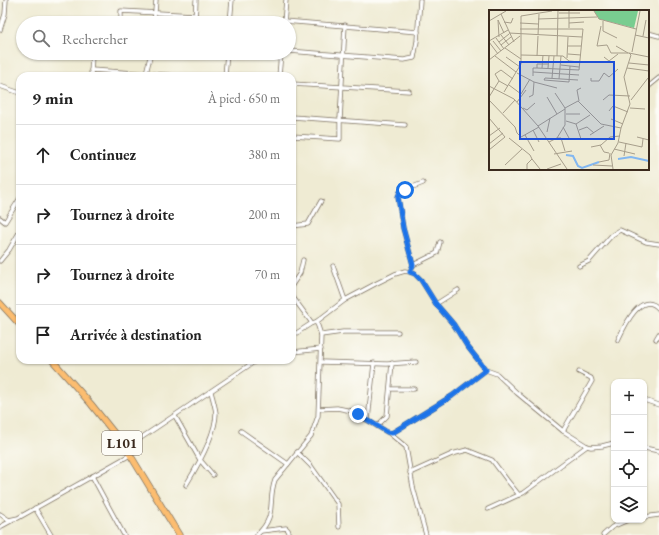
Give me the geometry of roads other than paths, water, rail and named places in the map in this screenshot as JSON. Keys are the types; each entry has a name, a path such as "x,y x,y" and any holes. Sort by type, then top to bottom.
{"main road":[{"path":"0,303 16,319"},
{"name":"L101","path":"56,364 91,404 126,448 179,535"}],"street":[{"path":"0,30 5,14 6,0"},
{"path":"155,16 156,0"},
{"path":"121,16 121,11 195,15 196,0"},
{"path":"231,16 232,0"},
{"path":"285,16 286,0"},
{"path":"296,52 404,60 414,58 418,32 420,0"},
{"path":"296,23 346,25 418,32"},
{"path":"296,136 340,140 346,25"},
{"path":"649,33 659,36"},
{"path":"92,60 91,70 128,72"},
{"path":"146,72 149,60"},
{"path":"226,72 227,60"},
{"path":"279,72 280,60"},
{"path":"649,86 659,78"},
{"path":"296,84 409,91"},
{"path":"0,86 16,92"},
{"path":"296,117 406,125"},
{"path":"410,272 413,265 403,228 398,197 400,192 423,183"},
{"path":"296,226 308,224 321,201"},
{"path":"0,218 5,222 16,204"},
{"path":"579,266 590,261 612,235 620,230 646,242 659,244"},
{"path":"0,261 16,238"},
{"path":"413,265 437,253 440,242"},
{"path":"296,279 300,273 303,260"},
{"path":"333,266 345,300"},
{"path":"296,333 345,300 386,278 405,271 410,272 415,274 421,280 436,304 454,325 467,346 486,370 497,374 517,393 563,431 586,446 591,447 611,444"},
{"path":"436,304 458,290"},
{"path":"257,535 261,531 272,511 275,480 311,436 319,409 321,335 314,322 296,301"},
{"path":"618,340 627,320 637,309 648,304 654,305 659,309"},
{"path":"321,335 342,332 398,332"},
{"path":"656,339 659,334"},
{"path":"296,352 321,349"},
{"path":"321,362 392,364 416,362"},
{"path":"368,420 374,363"},
{"path":"126,448 251,364"},
{"path":"377,426 387,416 392,364"},
{"path":"389,433 392,433 452,396 486,370"},
{"path":"563,431 591,383 591,378 580,372"},
{"path":"390,388 414,388"},
{"path":"186,485 200,460 211,435 216,414 211,392"},
{"path":"647,401 659,404"},
{"path":"319,409 345,409 352,411 389,433 406,447 410,473 426,535"},
{"path":"175,416 200,460 213,475"},
{"path":"241,431 288,464"},
{"path":"488,509 519,495 586,446"},
{"path":"647,449 659,451"},
{"path":"410,473 452,454 467,450 492,460 519,495"},
{"path":"297,452 311,466 338,504 339,527"},
{"path":"0,527 130,455"},
{"path":"92,476 124,535"},
{"path":"35,508 51,535"},
{"path":"0,514 9,520 12,520"},
{"path":"647,517 659,515"},
{"path":"603,535 612,527 621,523"},
{"path":"261,531 283,528 288,530 290,535"}]}
